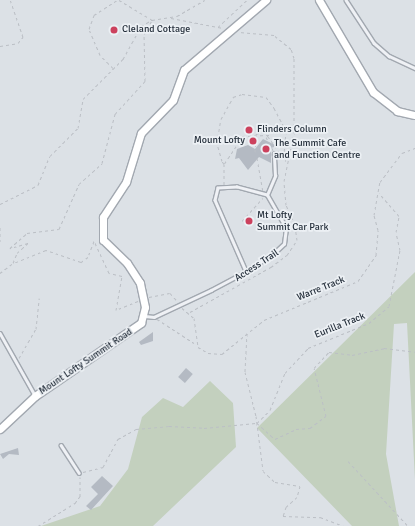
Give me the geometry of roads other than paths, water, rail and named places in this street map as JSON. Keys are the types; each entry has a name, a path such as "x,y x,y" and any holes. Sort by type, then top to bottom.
{"main road":[{"path":"145,316 143,295 135,273 103,240 103,217 126,182 141,134 173,100 184,70 266,0"},
{"path":"319,0 373,92 397,111 415,116"},
{"name":"Mount Lofty Summit Road","path":"1,426 35,396 132,332 145,316"}],"lane":[{"path":"346,0 374,43 389,56 415,68"},
{"path":"267,195 275,176 274,154"},
{"path":"145,316 154,317 246,271 284,244 286,228 267,195 224,186 216,191 215,200 246,271"},
{"path":"0,333 17,361 35,396"},
{"path":"61,445 79,473"}],"place":[{"name":"Cleland Cottage","path":"114,30"},
{"name":"Flinders Column","path":"249,130"},
{"name":"Mount Lofty","path":"253,141"},
{"name":"The Summit Cafe and Function Centre","path":"266,149"},
{"name":"Mt Lofty Summit Car Park","path":"249,221"}]}
